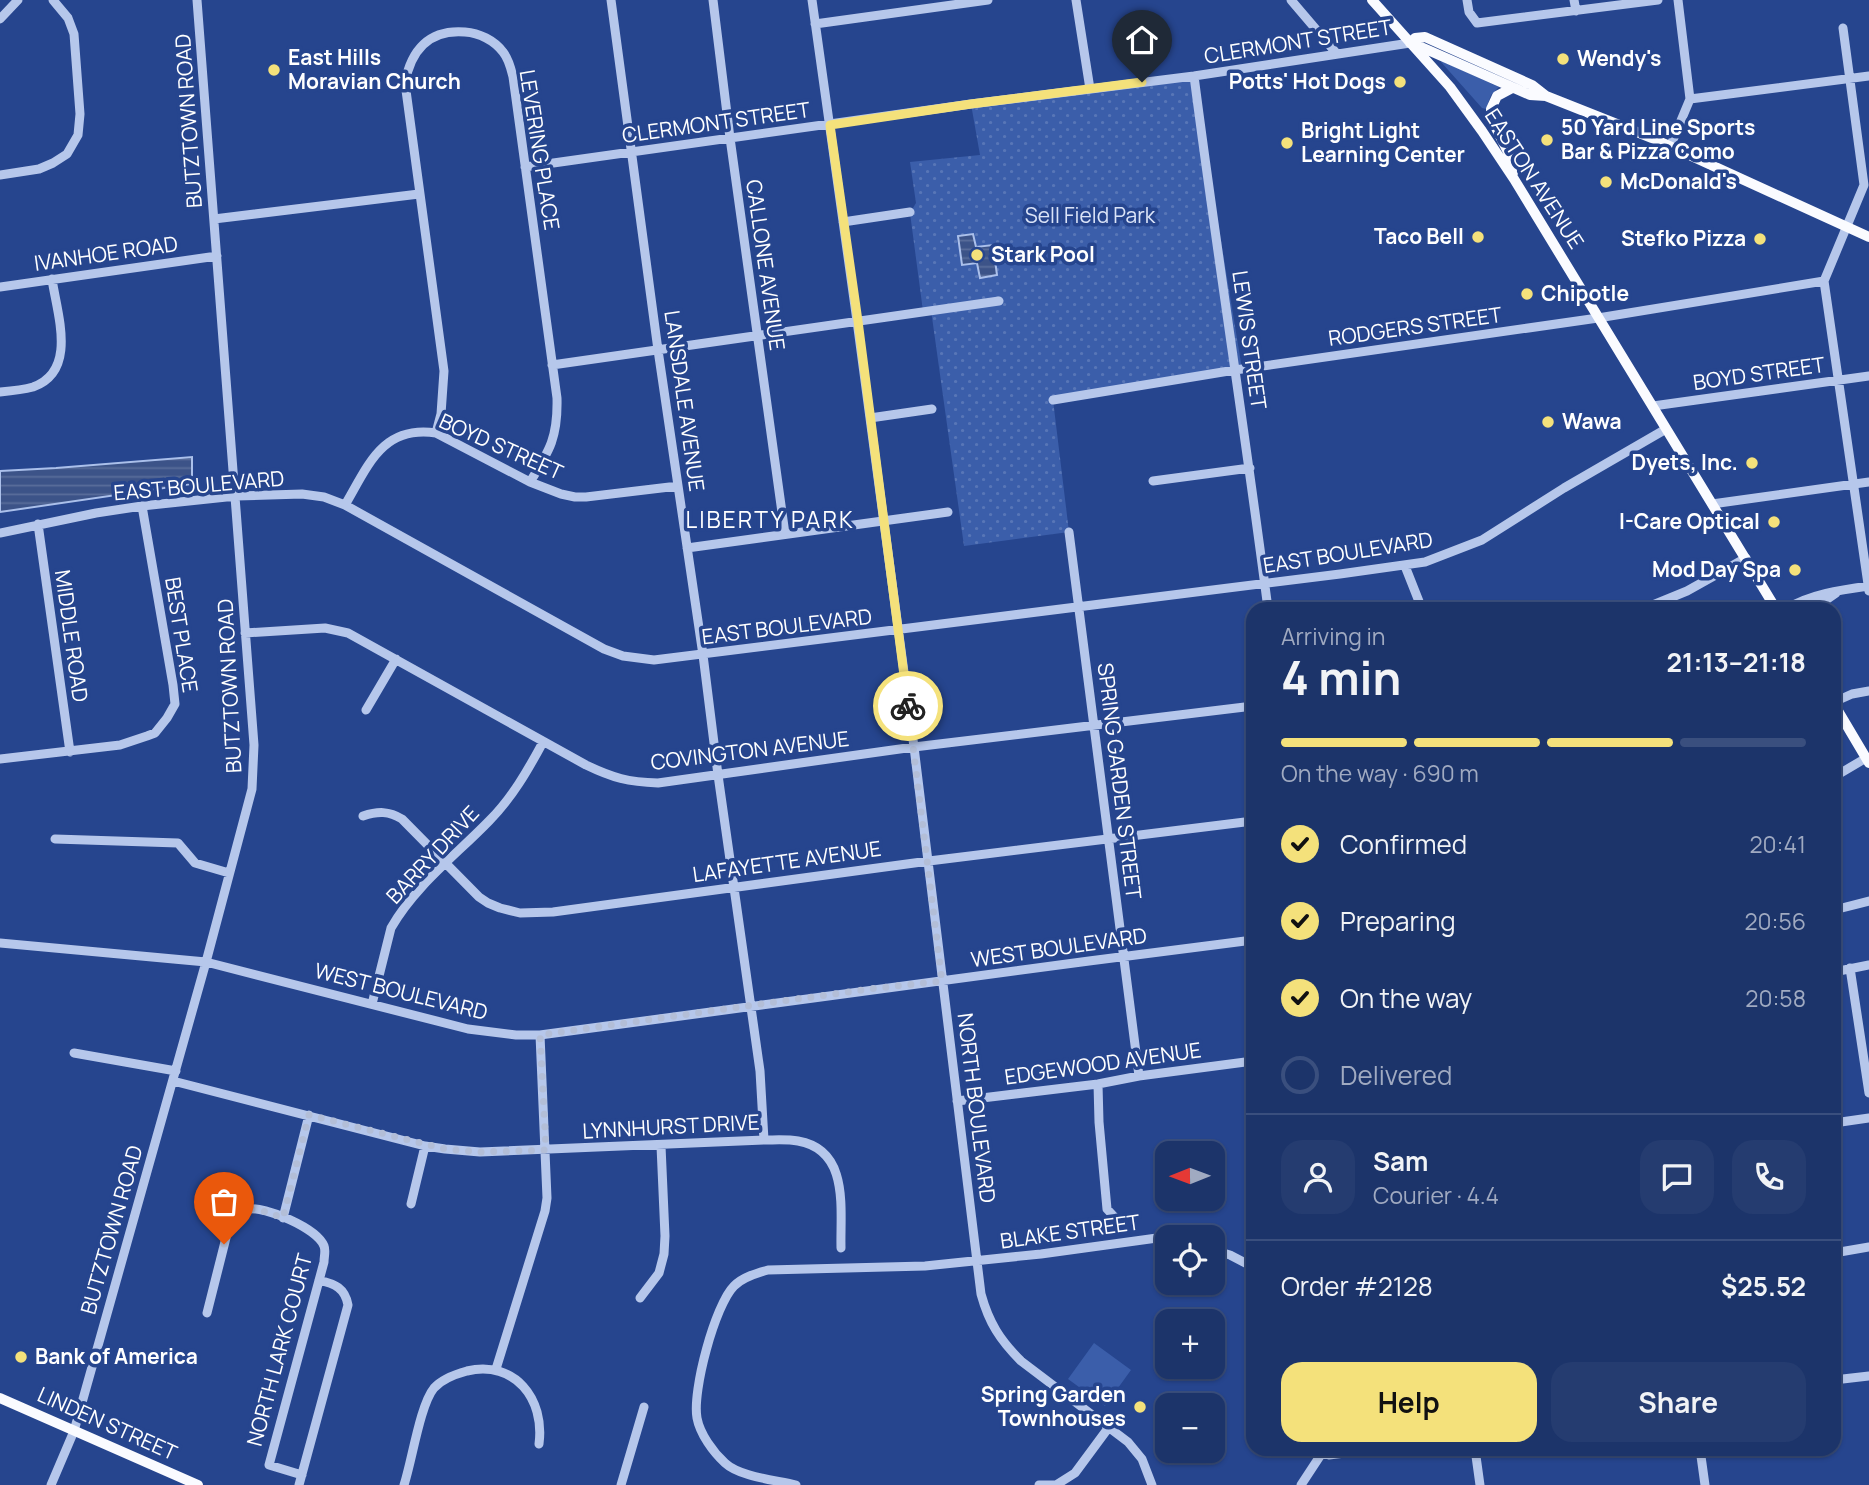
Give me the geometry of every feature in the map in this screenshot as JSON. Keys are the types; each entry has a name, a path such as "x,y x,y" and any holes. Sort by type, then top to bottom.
{"main road":[{"name":"EASTON AVENUE","path":"1372,0 1450,88 1514,179 1772,602"},
{"path":"1410,43 1415,38 1425,37 1532,85 1546,96 1670,146 1869,237"},
{"path":"1410,43 1530,96 1546,96"},
{"path":"1512,88 1497,96 1491,109 1491,118 1510,156 1514,179"},
{"path":"1841,715 1868,761"},
{"name":"LINDEN STREET","path":"0,1398 198,1485"}],"street":[{"path":"0,19 18,0"},
{"path":"0,174 39,169 53,163 66,154 78,135 80,114 74,34 68,18 53,0"},
{"name":"BUTZTOWN ROAD","path":"51,1485 74,1431 176,1071 252,789 254,745 197,0"},
{"name":"LANSDALE AVENUE","path":"611,0 760,1071 764,1140"},
{"name":"CALLONE AVENUE","path":"713,0 785,534"},
{"name":"NORTH BOULEVARD","path":"812,0 858,321 929,861 981,1294 992,1325 1010,1349 1128,1443 1142,1459 1152,1485"},
{"path":"815,24 988,0"},
{"path":"1076,0 1090,89"},
{"path":"1291,0 1338,54"},
{"path":"1467,0 1469,12 1477,23 1658,0"},
{"path":"1574,0 1576,11"},
{"path":"1670,146 1690,99 1678,0"},
{"path":"1843,28 1867,175 1863,191 1825,281 1869,591"},
{"name":"LEVERING PLACE","path":"436,433 441,414 444,371 405,83 415,54 435,35 445,32 473,32 482,35 504,53 513,77 557,398 555,434 548,454 530,482"},
{"name":"CLERMONT STREET","path":"525,166 1194,76 1410,43"},
{"name":"LEWIS STREET","path":"1194,76 1267,602"},
{"path":"1690,99 1869,76"},
{"path":"214,219 419,194"},
{"path":"843,222 910,212"},
{"name":"IVANHOE ROAD","path":"0,287 217,256"},
{"path":"0,392 26,388 42,382 53,372 60,359 62,348 52,279"},
{"name":"RODGERS STREET","path":"1053,400 1825,281"},
{"path":"552,365 999,301"},
{"name":"BOYD STREET","path":"1653,406 1869,376"},
{"path":"870,418 932,409"},
{"name":"EAST BOULEVARD","path":"0,533 142,506 236,496 302,494 324,498 345,505 604,649 623,656 654,660 1405,566 1445,555 1482,540 1564,488 1666,429"},
{"name":"BOYD STREET","path":"345,505 373,457 388,442 407,433 423,431 436,433 553,492 575,497 678,486"},
{"path":"1153,481 1250,468"},
{"path":"1712,503 1869,482"},
{"name":"BEST PLACE","path":"0,759 120,745 155,733 175,704 142,506"},
{"path":"687,548 948,512"},
{"name":"MIDDLE ROAD","path":"38,524 70,752"},
{"name":"SPRING GARDEN STREET","path":"1069,532 1139,1076"},
{"path":"1660,602 1688,591 1746,558"},
{"path":"1405,566 1419,602"},
{"path":"1798,602 1805,598 1869,586"},
{"path":"1823,602 1841,590"},
{"name":"COVINGTON AVENUE","path":"245,633 325,628 348,633 593,768 627,781 659,783 914,747 1246,707"},
{"path":"366,710 396,659"},
{"path":"1841,700 1869,691"},
{"name":"BARRY DRIVE","path":"372,1004 391,928 407,903 509,799 543,741"},
{"path":"1841,774 1868,761"},
{"name":"LAFAYETTE AVENUE","path":"363,816 380,812 396,816 407,823 479,897 500,908 520,914 553,912 1246,822"},
{"path":"55,839 178,843 195,863 229,873"},
{"path":"1841,908 1869,901"},
{"name":"WEST BOULEVARD","path":"0,943 206,962 468,1029 540,1035 869,989 1246,941"},
{"path":"1841,970 1869,965"},
{"path":"1850,968 1869,1093"},
{"path":"496,1369 545,1211 548,1187 540,1035"},
{"path":"74,1053 176,1071"},
{"name":"EDGEWOOD AVENUE","path":"957,1101 1246,1062"},
{"name":"LYNNHURST DRIVE","path":"173,1081 445,1149 480,1152 797,1140 813,1146 828,1157 836,1170 839,1180 841,1248"},
{"path":"1098,1084 1107,1209 1121,1224"},
{"path":"283,1218 309,1115"},
{"path":"1841,1122 1869,1118"},
{"path":"411,1204 425,1146"},
{"path":"639,1298 659,1273 664,1254 661,1146"},
{"name":"NORTH LARK COURT","path":"207,1313 230,1222 238,1212 253,1209 283,1218 308,1229 321,1241 325,1248 319,1280 269,1465 300,1480"},
{"name":"BLAKE STREET","path":"796,1485 731,1468 719,1457 699,1427 696,1392 722,1305 736,1283 768,1270 925,1266 1155,1239"},
{"path":"1841,1251 1869,1247"},
{"path":"1225,1254 1246,1263"},
{"path":"300,1480 348,1305 346,1295 337,1286 319,1280"},
{"path":"404,1485 425,1408 434,1388 461,1373 496,1369 516,1380 533,1401 539,1418 538,1444"},
{"path":"1841,1379 1869,1376"},
{"path":"621,1485 644,1407"},
{"path":"1039,1485 1056,1485 1074,1473 1109,1427"},
{"path":"1300,1485 1317,1456"},
{"path":"1476,1456 1480,1485"},
{"path":"1701,1456 1705,1485"}],"green space":[{"path":"1442,61 1499,87 1491,95 1486,109 1482,108"},
{"name":"Sell Field Park","path":"1194,76 1242,369 1053,400 1069,532 964,546 931,310 923,311 910,213 916,203 910,162 980,155 971,104"},
{"path":"1094,1343 1131,1370 1105,1406 1068,1379"}],"shaded area":[{"name":"Stark Pool","path":"973,234 976,247 993,245 997,275 980,278 977,263 962,265 958,236"},
{"path":"192,457 192,484 0,512 0,471"}],"way so far":[{"path":"224,1244 230,1222 238,1212 253,1209 283,1218 309,1115 445,1149 480,1152 546,1150 540,1035 942,981 908,706"}],"place":[{"name":"Wendy's","path":"1563,59"},
{"name":"East Hills Moravian Church","path":"274,70"},
{"name":"Potts' Hot Dogs","path":"1400,82"},
{"name":"50 Yard Line Sports Bar & Pizza Como","path":"1547,140"},
{"name":"Bright Light Learning Center","path":"1287,143"},
{"name":"McDonald's","path":"1606,182"},
{"name":"Taco Bell","path":"1478,237"},
{"name":"Stefko Pizza","path":"1760,239"},
{"name":"Stark Pool","path":"977,255"},
{"name":"Chipotle","path":"1527,294"},
{"name":"Wawa","path":"1548,422"},
{"name":"Dyets, Inc.","path":"1752,463"},
{"name":"I-Care Optical","path":"1774,522"},
{"name":"Mod Day Spa","path":"1795,570"},
{"name":"Bank of America","path":"21,1357"},
{"name":"Spring Garden Townhouses","path":"1140,1407"}],"district":[{"name":"LIBERTY PARK","path":"770,520"}],"route":[{"path":"908,706 830,125 1142,82"}]}
